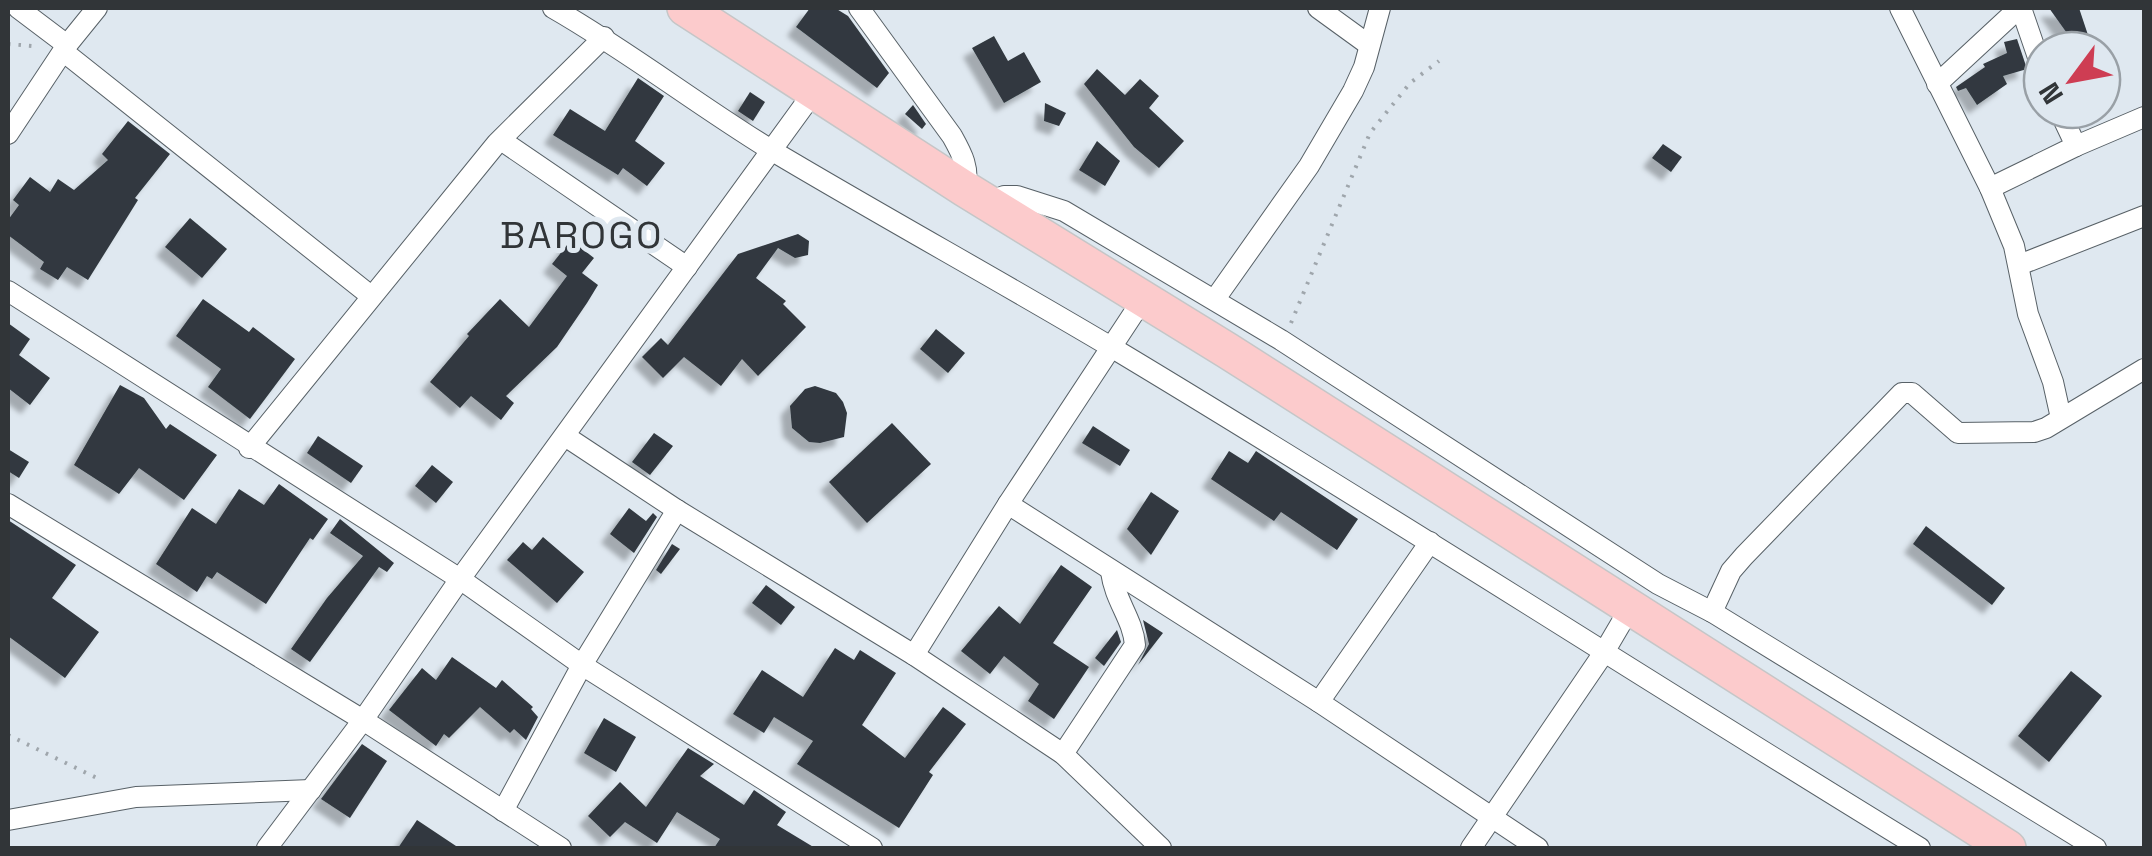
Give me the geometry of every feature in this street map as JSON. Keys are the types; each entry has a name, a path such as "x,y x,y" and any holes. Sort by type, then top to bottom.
{"highway":[{"path":"686,8 2008,848"}],"street":[{"path":"18,8 371,296"},
{"path":"8,134 97,8"},
{"path":"553,8 604,37 772,150 1109,346 1920,848"},
{"path":"859,8 952,136 977,195 1017,196 1064,210 1281,340 1658,584 1712,612 2096,848"},
{"path":"1318,8 1369,45"},
{"path":"1215,299 1310,166 1353,91 1380,8"},
{"path":"1900,8 1990,188 2019,265 2028,314 2053,382 2061,418"},
{"path":"1937,84 2020,8"},
{"path":"249,448 501,140 604,37"},
{"path":"267,848 364,720 460,580 816,90"},
{"path":"1990,188 2144,118"},
{"path":"2068,130 2076,146"},
{"path":"501,140 688,267"},
{"path":"2019,265 2144,216"},
{"path":"8,290 460,580 582,665 872,848"},
{"path":"914,655 1109,346 1143,299"},
{"path":"1712,612 1731,572 1744,556 1893,399 1912,393 1958,433 2034,432 2144,369"},
{"path":"565,436 677,510 914,655 1063,754 1157,847"},
{"path":"8,504 364,720 561,848"},
{"path":"1008,504 1319,702 1538,848"},
{"path":"503,811 582,665 677,510"},
{"path":"1319,702 1430,542"},
{"path":"1063,754 1135,645 1134,631 1114,592 1111,572"},
{"path":"1472,848 1604,654 1630,608"},
{"path":"8,820 136,797 310,790"}],"path":[{"path":"1281,340 1296,315 1370,134 1410,82 1440,61"},
{"path":"8,735 136,797"}],"building":[{"path":"810,8 835,8 848,16 889,73 877,88 796,27"},
{"path":"2049,8 2079,8 2086,30 2065,30"},
{"path":"994,36 1008,61 1024,52 1041,82 1004,103 972,48"},
{"path":"2017,39 2022,70 2003,76 2007,84 1977,105 1966,88 1958,91 1956,87 1985,67 1983,64 2007,53 2004,42"},
{"path":"1097,69 1125,95 1140,79 1159,96 1149,108 1184,141 1159,168 1134,147 1084,84"},
{"path":"638,78 664,96 635,141 665,163 647,186 623,168 618,175 553,135 570,109 605,131"},
{"path":"750,92 765,102 753,121 738,111"},
{"path":"1045,103 1066,113 1059,126 1044,121"},
{"path":"913,105 926,124 922,129 905,114"},
{"path":"128,121 170,154 135,198 138,200 88,280 67,267 58,280 40,269 44,262 8,235 8,220 19,205 13,200 30,177 50,192 58,179 74,190 108,160 102,154"},
{"path":"1097,141 1120,161 1105,186 1079,170"},
{"path":"1663,144 1682,157 1671,172 1652,158"},
{"path":"190,218 227,249 202,278 165,247"},
{"path":"798,234 809,241 808,255 795,258 778,248 756,278 786,301 783,304 806,327 758,376 742,359 721,386 684,357 663,378 642,357 661,338 668,345 738,254"},
{"path":"571,240 594,258 582,273 598,285 587,303 557,347 506,396 514,403 501,420 471,396 460,408 430,382 500,299 529,327 567,276 552,264"},
{"path":"203,299 249,332 253,327 295,359 250,419 208,387 221,369 176,336"},
{"path":"8,323 30,339 19,355 50,378 30,405 8,388"},
{"path":"936,329 965,353 948,373 920,349"},
{"path":"120,385 144,398 166,429 170,424 217,455 184,500 139,468 119,494 74,465"},
{"path":"815,386 836,393 843,402 847,413 844,437 809,442 792,428 790,406 805,389"},
{"path":"892,423 931,464 867,523 829,482"},
{"path":"1093,426 1130,450 1120,466 1082,443"},
{"path":"654,433 673,446 650,475 632,462"},
{"path":"318,436 363,466 351,483 307,453"},
{"path":"8,449 29,462 19,478 8,471"},
{"path":"1229,451 1248,463 1256,451 1358,519 1337,550 1281,512 1274,521 1211,479"},
{"path":"432,465 453,482 436,503 415,486"},
{"path":"279,484 328,519 313,540 310,538 266,604 217,572 212,579 207,576 197,592 156,564 192,508 216,524 239,489 264,505"},
{"path":"1151,492 1179,511 1151,555 1127,529"},
{"path":"629,508 646,521 653,513 657,517 634,553 610,534"},
{"path":"340,519 394,563 387,572 379,567 310,662 291,649 363,556 330,533"},
{"path":"8,520 76,565 52,598 99,632 65,678 8,636"},
{"path":"1926,526 2005,588 1992,605 1913,544"},
{"path":"543,537 584,572 557,603 507,560 523,542 532,550"},
{"path":"672,544 680,549 661,574 656,570"},
{"path":"1061,565 1092,587 1053,643 1089,667 1054,719 1028,701 1039,684 1004,656 990,674 961,651 999,606 1020,624"},
{"path":"766,585 795,607 781,625 752,603"},
{"path":"1143,620 1163,633 1138,665 1149,644"},
{"path":"1117,630 1121,642 1104,666 1095,658"},
{"path":"835,648 854,660 860,650 896,673 862,725 905,758 943,707 966,724 929,772 933,775 899,828 797,764 813,741 774,717 764,733 733,714 762,670 803,697"},
{"path":"452,657 496,688 502,680 533,707 538,717 526,740 514,729 510,733 480,707 449,738 444,734 436,746 389,710 422,668 436,680"},
{"path":"2071,671 2102,696 2049,762 2018,736"},
{"path":"604,718 636,737 616,772 584,753"},
{"path":"362,744 387,761 350,818 321,799"},
{"path":"688,748 714,764 700,776 744,805 754,790 786,812 777,825 815,848 714,848 720,839 677,812 657,843 625,822 610,837 588,816 620,782 646,807"},
{"path":"417,820 459,848 398,848"}],"district":[{"name":"BAROGO","path":"582,235"}]}
